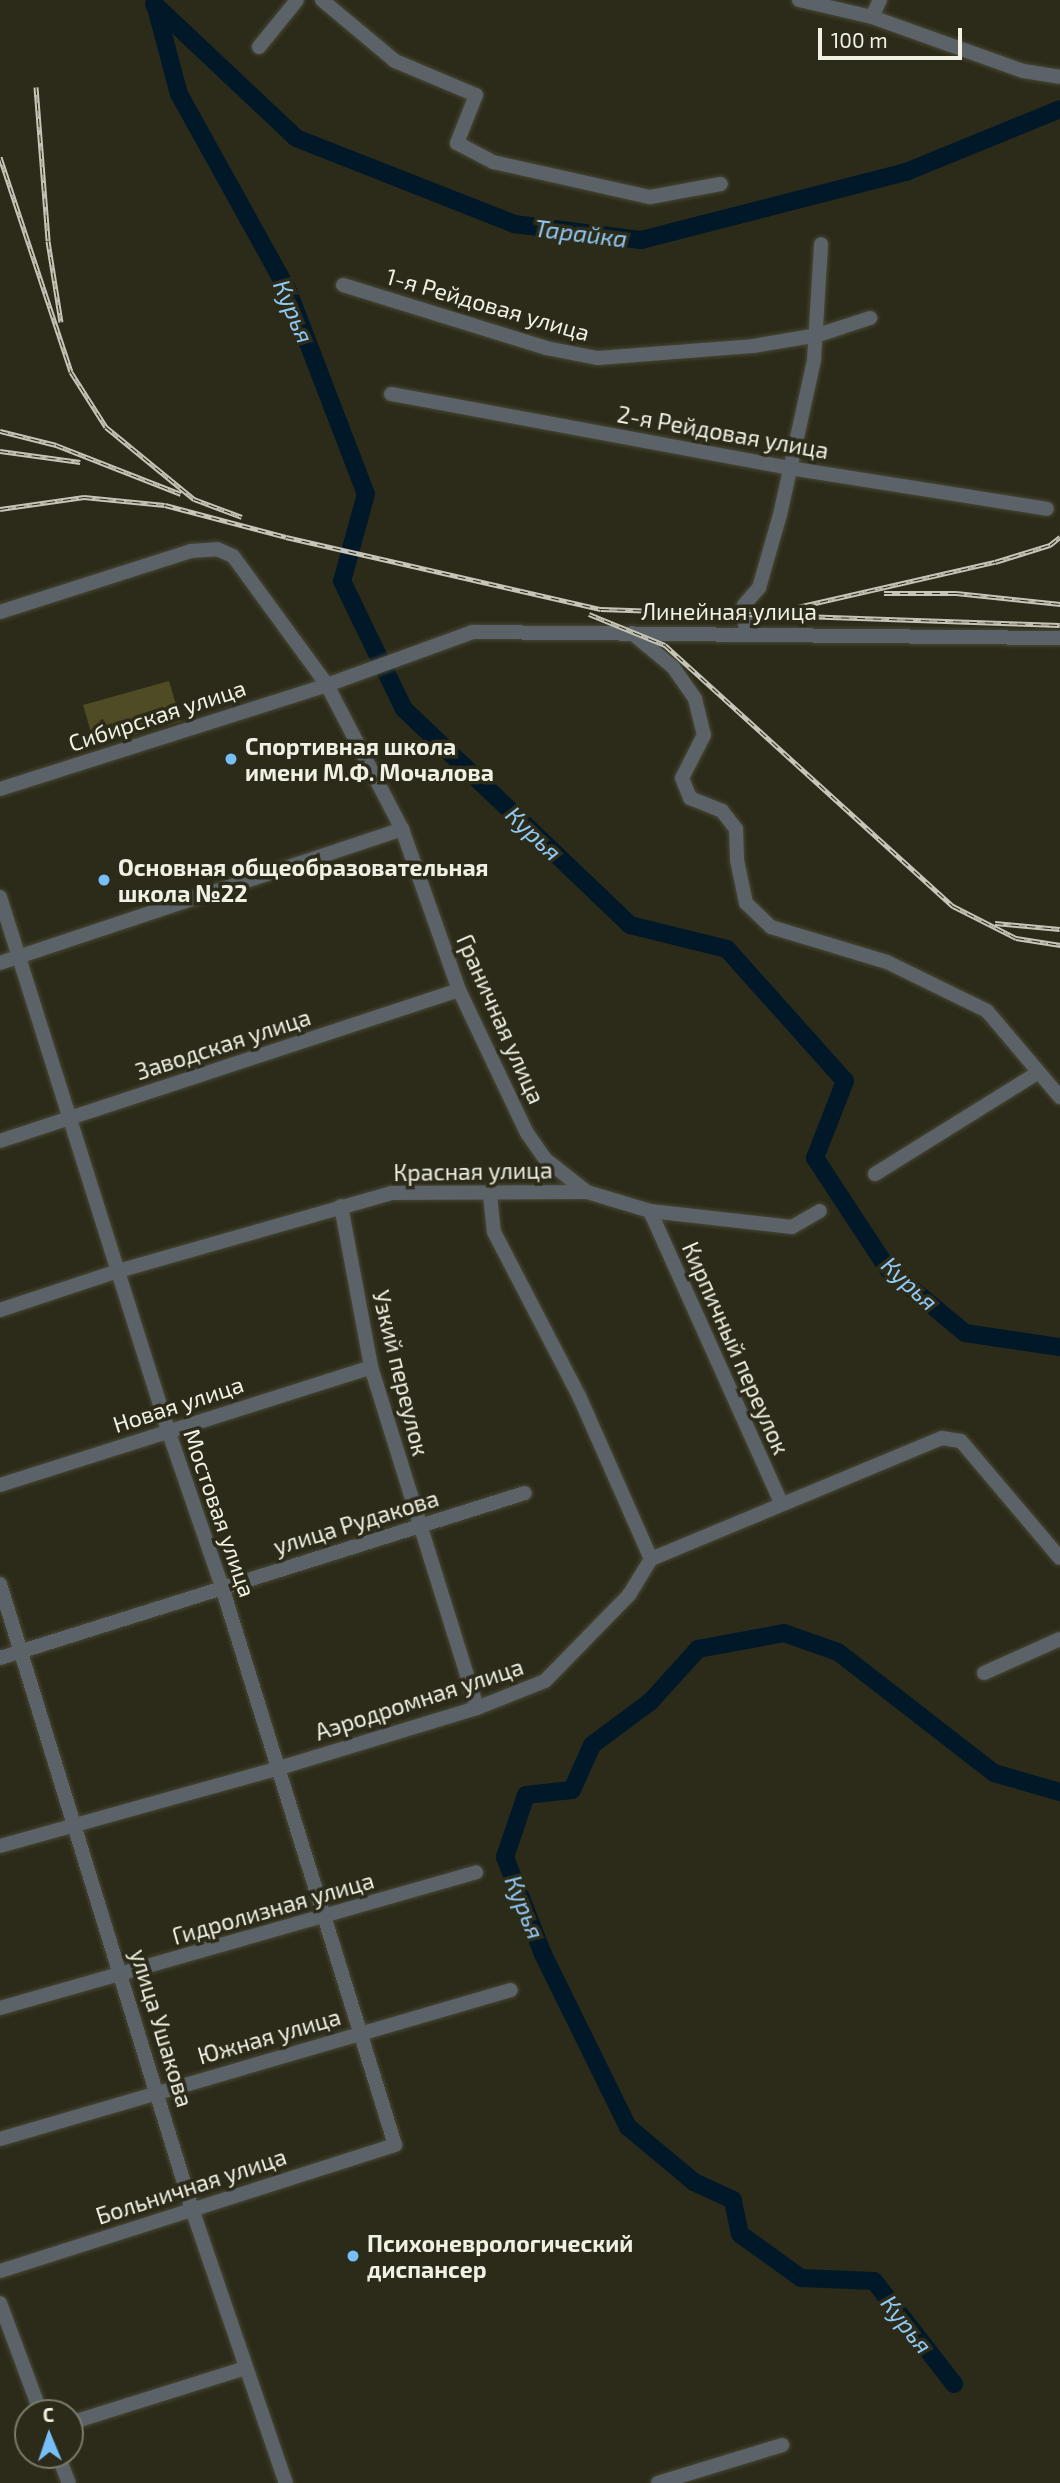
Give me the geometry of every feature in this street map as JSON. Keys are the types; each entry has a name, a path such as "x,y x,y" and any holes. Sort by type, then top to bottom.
{"street":[{"path":"259,47 297,0"},
{"path":"322,0 395,61 475,94 457,143 493,162 650,197 721,184"},
{"path":"799,0 872,18 1023,71 1060,77"},
{"path":"872,18 880,0"},
{"path":"746,634 744,605 759,588 789,468 817,335 821,244"},
{"name":"1-я Рейдовая улица","path":"343,285 546,348 598,358 753,346 817,335 870,318"},
{"name":"2-я Рейдовая улица","path":"391,394 789,468 1047,509"},
{"name":"Граничная улица","path":"0,612 191,551 217,549 233,556 327,685 402,829 459,990 535,1147 587,1192"},
{"name":"Линейная улица","path":"360,674 473,632 1060,638"},
{"path":"632,633 673,667 695,699 704,735 682,778 690,798 722,811 736,829 737,860 746,903 771,927 887,962 987,1011 1060,1097"},
{"name":"Сибирская улица","path":"0,789 360,674"},
{"path":"0,963 402,829"},
{"name":"Мостовая улица","path":"0,897 168,1430 222,1587 276,1769 395,2145"},
{"name":"Заводская улица","path":"0,1141 459,990"},
{"path":"875,1174 1037,1073"},
{"name":"Красная улица","path":"0,1310 118,1271 341,1206 407,1192 490,1195 587,1192 650,1211 792,1227 820,1211"},
{"path":"490,1195 494,1233 580,1398 651,1559 780,1503 942,1438 952,1437 967,1448 1060,1558"},
{"name":"Узкий переулок","path":"341,1206 371,1367 418,1527 477,1708"},
{"name":"Кирпичный переулок","path":"650,1211 780,1503"},
{"name":"Новая улица","path":"0,1485 371,1367"},
{"name":"улица Рудакова","path":"0,1658 526,1493"},
{"name":"Аэродромная улица","path":"0,1846 276,1769 477,1708 545,1681 629,1595 651,1559"},
{"name":"улица Ушакова","path":"0,1584 123,1975 192,2209 286,2483"},
{"path":"984,1673 1060,1639"},
{"name":"Гидролизная улица","path":"0,2008 476,1872"},
{"name":"Южная улица","path":"0,2139 511,1990"},
{"name":"Больничная улица","path":"0,2271 395,2145"},
{"path":"0,2303 36,2399"},
{"path":"84,2419 246,2368"},
{"path":"658,2483 782,2445"}],"shaded area":[{"path":"169,681 181,721 95,746 83,705"}],"waterway":[{"name":"Тарайка","path":"154,4 296,138 514,224 641,240 906,172 1060,109"},
{"name":"Курья","path":"155,4 179,94 288,291 366,494 342,581 404,709 630,925 727,949 845,1081 815,1158 888,1269 965,1333 1060,1347"},
{"name":"Курья","path":"954,2384 874,2281 801,2278 740,2234 733,2200 694,2182 628,2127 543,1954 505,1857 526,1795 572,1790 592,1745 650,1702 698,1649 784,1633 838,1652 994,1773 1060,1792"}],"railway":[{"path":"36,87 48,241 61,322"},
{"path":"0,157 71,372 106,427 194,499 242,517"},
{"path":"0,431 56,445 181,494"},
{"path":"0,451 80,462"},
{"path":"0,509 84,497 165,505 286,537 601,609 1060,625"},
{"path":"789,609 995,562 1050,545 1060,537"},
{"path":"884,593 956,593 1060,604"},
{"path":"589,614 665,645 953,906 1016,938 1060,945"},
{"path":"995,923 1060,929"}],"place":[{"name":"Спортивная школа имени М.Ф. Мочалова","path":"231,759"},
{"name":"Основная общеобразовательная школа №22","path":"104,880"},
{"name":"Психоневрологический диспансер","path":"353,2256"}]}
